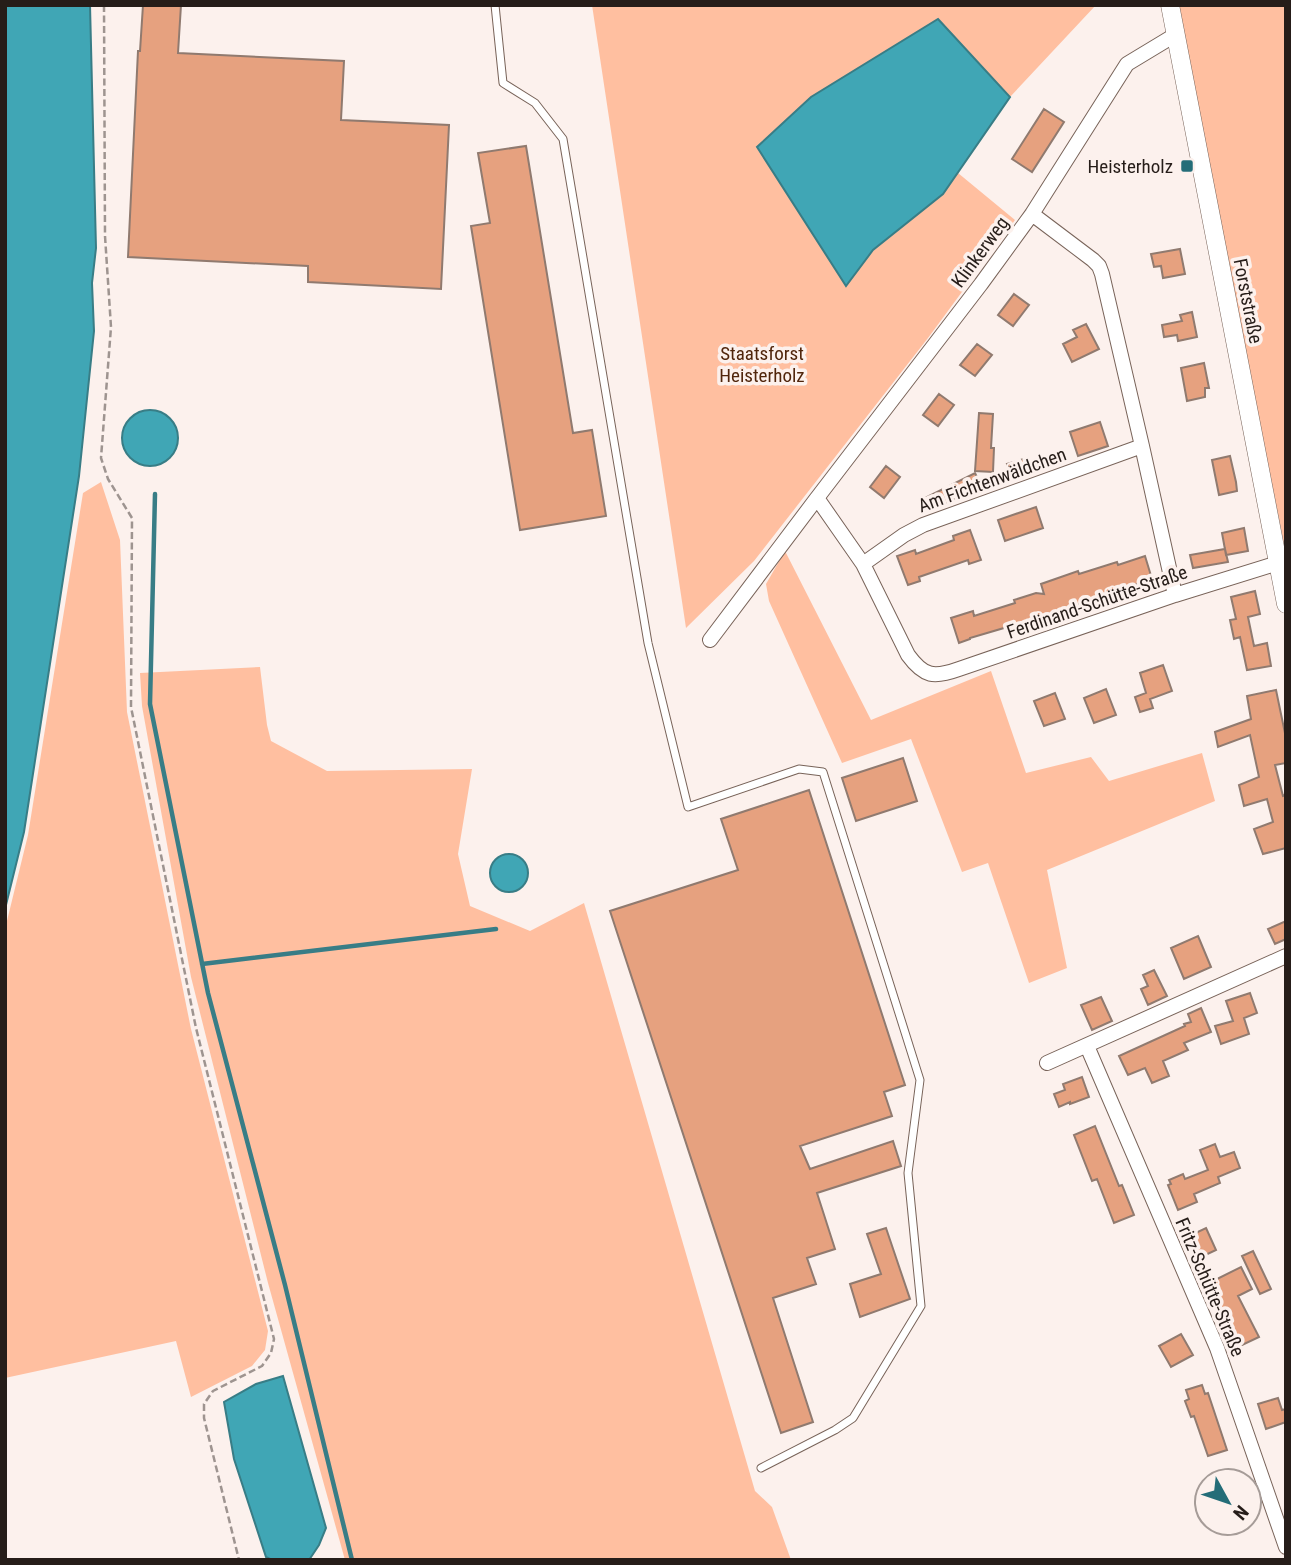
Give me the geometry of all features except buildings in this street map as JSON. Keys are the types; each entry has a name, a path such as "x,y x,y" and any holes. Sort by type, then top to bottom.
{"street":[{"name":"Forststraße","path":"1170,5 1286,604"},
{"name":"Klinkerweg","path":"710,640 1032,214 1127,64 1175,35"},
{"path":"1032,214 1099,266 1175,595"},
{"name":"Am Fichtenwäldchen","path":"863,564 923,524 1142,446"},
{"path":"817,498 863,564"},
{"name":"Ferdinand-Schütte-Straße","path":"863,564 917,667 929,674 945,674 1175,595 1278,563"},
{"path":"1047,1063 1286,956"},
{"name":"Fritz-Schütte-Straße","path":"1087,1046 1217,1348 1286,1547"}],"lane":[{"path":"495,5 503,83 535,103 563,139 648,643 688,807 799,769 823,772 920,1080 908,1173 921,1306 853,1418 761,1468"}],"path":[{"path":"104,5 105,236 111,327 101,458 108,479 132,518 131,707 196,1028 274,1339 271,1353 262,1366 213,1391 204,1404 204,1418 239,1560"}],"green space":[{"name":"Staatsforst Heisterholz","path":"592,5 1096,5 1010,97 937,19 846,285 873,250 943,194 958,173 1015,220 928,338 754,561 686,628"},
{"path":"1174,5 1286,5 1286,553"},
{"path":"101,482 120,540 127,712 191,1029 268,1331 265,1350 252,1366 191,1397 176,1341 5,1378 5,929 28,835 83,493"},
{"path":"785,551 871,720 991,671 1026,773 1091,757 1109,781 1202,753 1215,801 1047,870 1067,968 1029,983 988,863 962,872 911,739 842,763 769,601 766,584"},
{"path":"260,667 271,741 327,771 472,769 458,854 470,906 530,931 584,903 755,1491 772,1507 791,1560 345,1560 268,1283 191,977 142,706 140,673"}],"water":[{"path":"5,5 90,5 96,248 92,283 94,331 79,476 24,832 5,909"},
{"path":"938,19 1010,97 943,194 873,250 846,286 757,147 811,97"},
{"path":"150,410 161,412 170,418 176,427 176,449 170,458 161,464 150,466 139,464 130,458 124,449 122,438 124,427 130,418 139,412"},
{"path":"509,854 522,860 528,873 522,886 509,892 496,886 490,873 496,860"},
{"path":"283,1376 326,1528 309,1560 272,1560 266,1557 234,1459 224,1402 256,1384"}],"waterway":[{"path":"155,494 150,704 208,993 285,1285 352,1560"},
{"path":"202,964 496,929"}],"place":[{"name":"Heisterholz","path":"1187,166"}]}
